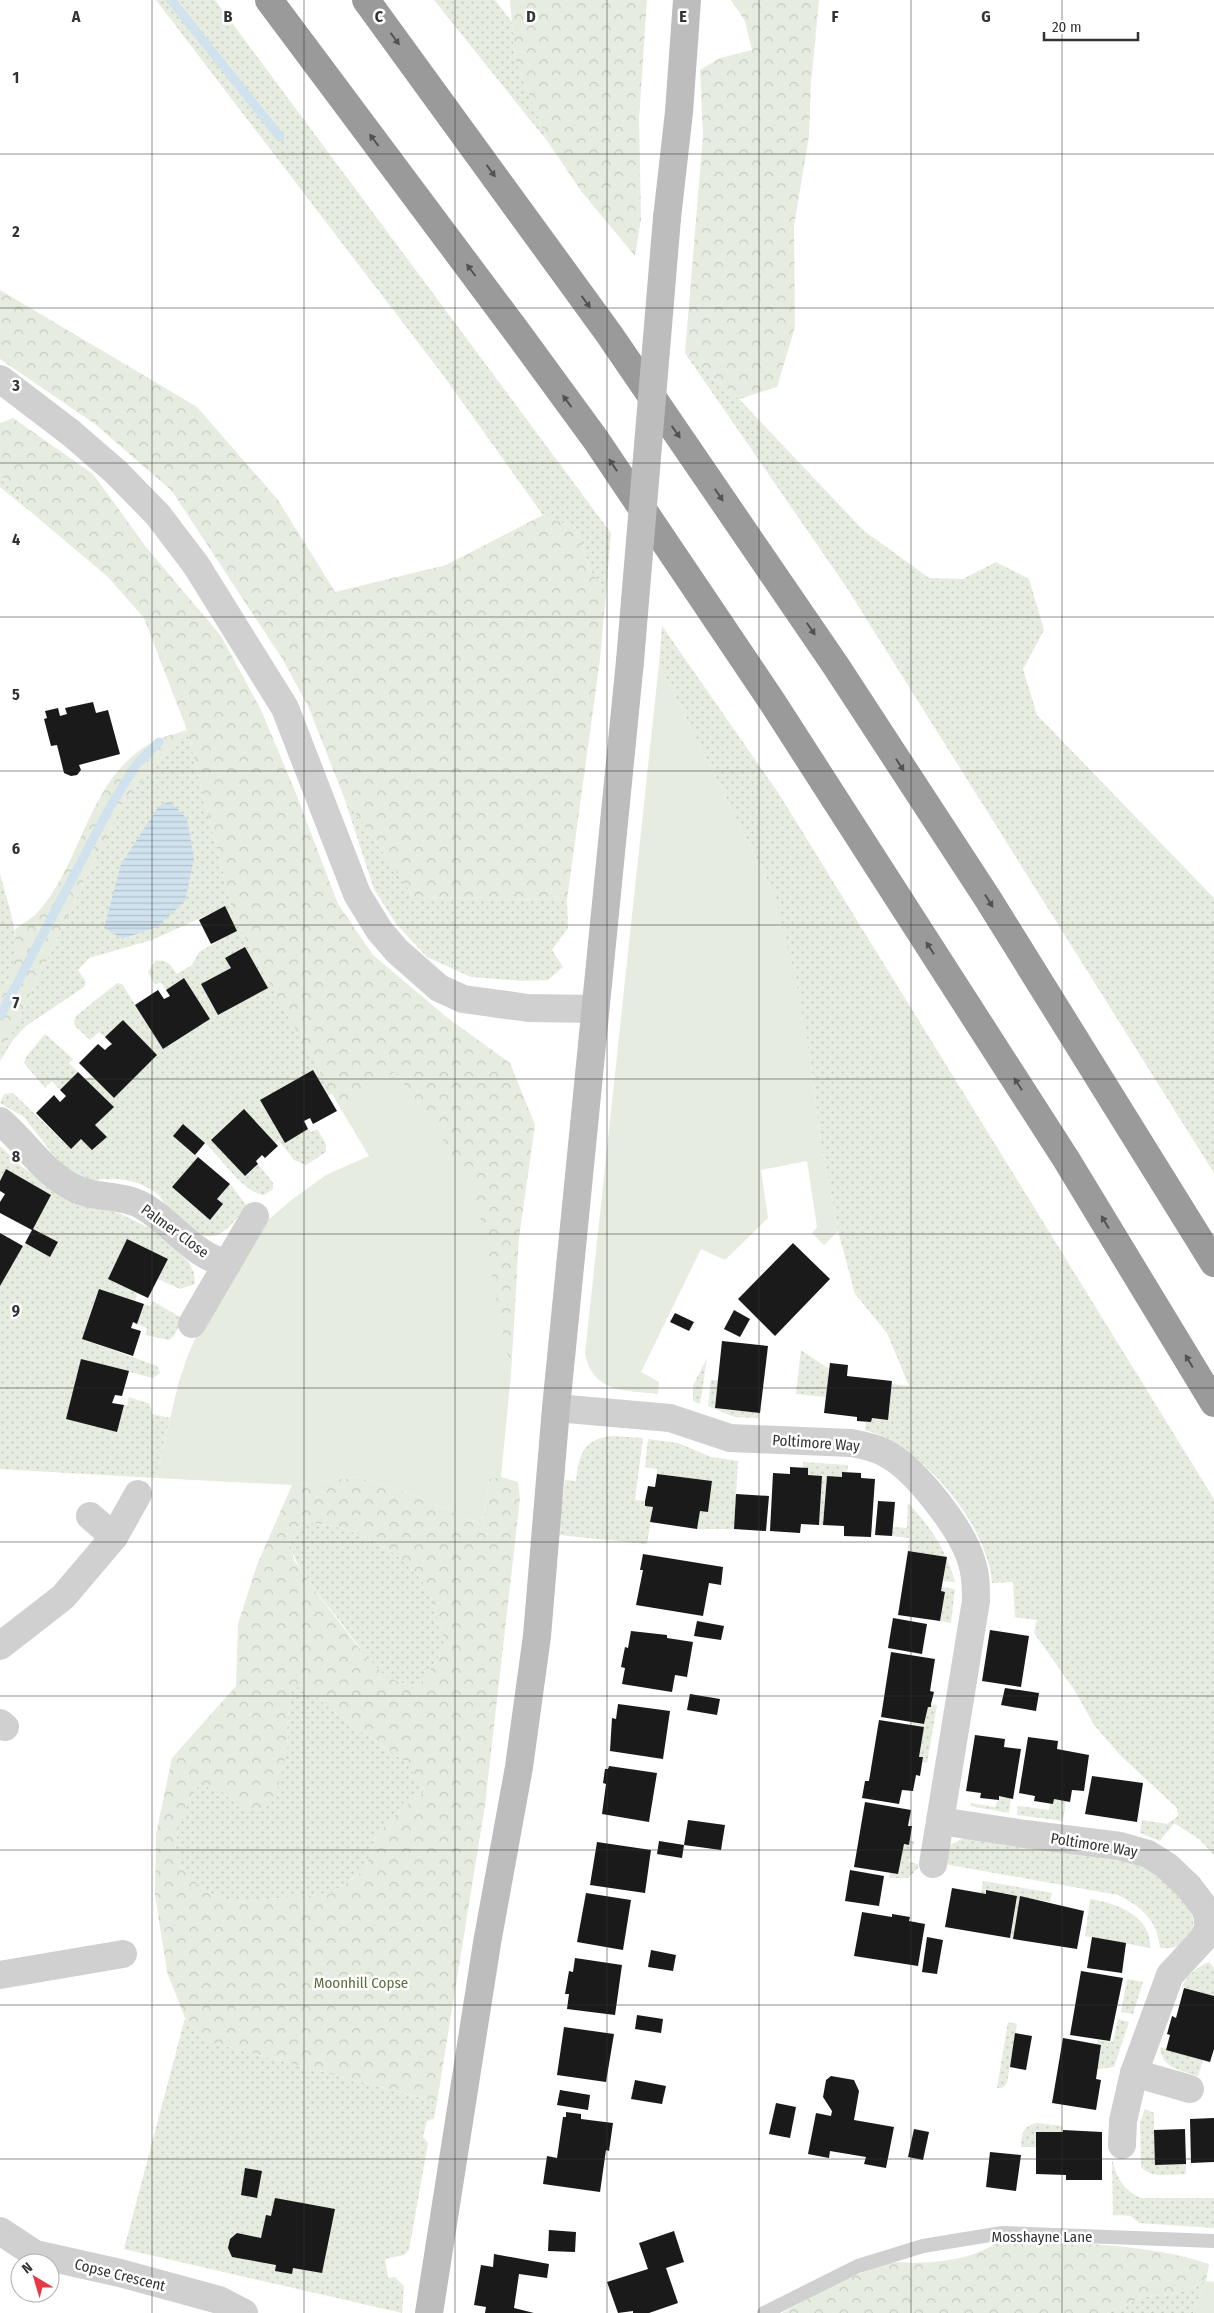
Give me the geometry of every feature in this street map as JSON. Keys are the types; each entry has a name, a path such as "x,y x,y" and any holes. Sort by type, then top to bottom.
{"highway":[{"path":"269,0 518,332 590,433 773,703 1066,1159 1214,1403"},
{"path":"366,0 609,334 836,666 993,908 1214,1263"}],"main road":[{"path":"429,2313 443,2235 487,1943 519,1767 536,1636 556,1408 630,661 667,218 679,112 687,0"}],"street":[{"path":"0,379 71,433 116,472 158,515 196,565 285,708 357,894 379,930 397,951 439,988 463,999 528,1008 596,1009"},
{"name":"Palmer Close","path":"0,1121 16,1135 35,1159 63,1182 78,1190 122,1198 143,1206 206,1255 227,1264"},
{"name":"Palmer Close","path":"192,1324 256,1216"},
{"name":"Poltimore Way","path":"556,1408 670,1418 730,1438 851,1443 885,1453 912,1476 954,1525 972,1562 976,1582 976,1601 933,1864"},
{"path":"0,1646 63,1597 114,1537 138,1494"},
{"path":"90,1516 114,1537"},
{"name":"Poltimore Way","path":"940,1820 1025,1834 1120,1846 1148,1854 1167,1866 1189,1887 1205,1908 1211,1930 1170,1975 1134,2073 1124,2121 1122,2145"},
{"path":"0,1975 123,1954"},
{"path":"1134,2073 1190,2089"},
{"name":"Copse Crescent","path":"0,2231 35,2254 120,2273 219,2300 244,2313"}],"lane":[{"name":"Mosshayne Lane","path":"764,2313 858,2266 923,2246 1002,2233 1214,2241"}],"green space":[{"path":"156,0 215,0 611,533 606,593 590,570 577,529 543,515 443,375"},
{"path":"434,0 495,0 512,22 515,59 548,142"},
{"path":"510,0 647,0 639,119 641,219 635,256 581,191 548,142 515,59"},
{"path":"731,0 819,0 811,83 809,136 794,226 795,327 777,387 739,399 685,353 703,136 700,70 720,58 752,50 745,21"},
{"path":"0,290 197,407 278,500 335,592 446,565 543,515 577,529 590,570 606,593 600,659 567,900 415,898 344,797 308,706 283,660 172,491 95,424 0,359"},
{"path":"685,353 739,399 863,530 929,578 963,579 996,562 1029,579 1044,630 1023,669 1037,715 1214,898 1214,1173 847,588"},
{"path":"13,418 93,474 146,547 221,636 261,710 295,791 338,904 373,955 449,1019 510,1063 535,1125 519,1238 511,1374 474,1190 425,1112 395,1072 339,1106 234,917 187,730 144,618 108,577 32,513 0,474 0,423"},
{"path":"0,474 32,513 0,487"},
{"path":"662,626 779,794 1214,1499 1214,1855 1199,1839 1174,1823 1160,1841 1140,1833 1142,1820 1167,1824 1178,1816 1177,1808 1121,1756 1094,1725 1075,1691 1034,1633 1037,1620 1015,1617 1013,1582 992,1583 988,1560 978,1537 965,1513 948,1490 929,1469 908,1452 886,1438 865,1430 866,1421 872,1418 888,1420 892,1384 909,1386 887,1333 855,1294 838,1231 819,1131 810,1057 775,896 659,664"},
{"path":"659,664 775,896 797,985 810,1057 819,1131 838,1231 824,1245 812,1233 817,1227 807,1161 761,1170 768,1218 725,1260 701,1249 641,1372 659,1382 658,1394 613,1388 596,1377 589,1367 585,1354"},
{"path":"187,730 234,917 332,1093 328,1096 313,1070 260,1101 285,1142 308,1129 311,1132 317,1129 326,1144 326,1152 306,1165 294,1160 279,1141 275,1143 245,1110 212,1140 245,1176 258,1164 273,1183 273,1189 264,1195 249,1189 241,1182 207,1145 184,1124 174,1136 198,1157 172,1187 210,1220 223,1205 217,1199 230,1184 247,1206 228,1228 214,1236 200,1234 186,1226 169,1210 157,1194 147,1187 132,1181 115,1179 90,1181 62,1166 24,1117 0,1103 4,1094 13,1093 71,1149 81,1139 93,1150 107,1137 95,1125 113,1107 86,1080 91,1075 114,1098 157,1055 123,1020 105,1037 99,1032 90,1040 75,1026 76,1016 117,983 122,984 163,1049 210,1019 184,978 166,990 161,982 155,985 148,972 155,961 163,961 168,963 177,974 192,965 199,952 236,931 225,907 152,940 89,958 78,970 86,982 84,987 26,1026 13,1040 0,1061 0,1057 123,802","holes":["157,927 124,939 104,928","245,947 268,988 218,1015 202,984 231,968 225,958"]},
{"path":"187,730 123,802 0,1057 0,993 9,979 14,963 15,929 37,913 52,893 99,799 113,778 130,759 151,743"},
{"path":"344,797 415,898 567,900 568,928 552,950 563,967 548,980 523,981 471,977 427,957 397,925 374,889"},
{"path":"0,874 12,919 16,951 14,966 9,980 0,993"},
{"path":"45,1034 73,1059 69,1063 78,1072 60,1090 52,1081 45,1088 24,1063 26,1057"},
{"path":"395,1072 425,1112 475,1190 511,1374 501,1477 489,1479 483,1525 410,1494 357,1477 292,1485 156,1478 179,1381 200,1328 262,1225 294,1198 326,1175 369,1156 339,1106"},
{"path":"0,1146 21,1166 67,1198 121,1214 155,1231 189,1262 194,1273 195,1284 180,1289 158,1279 168,1259 127,1240 108,1279 137,1293 135,1301 99,1289 82,1339 157,1366 160,1373 153,1378 81,1359 67,1419 117,1431 124,1405 127,1406 129,1397 150,1404 152,1414 170,1418 156,1478 0,1469 0,1286 25,1243 50,1256 58,1243 33,1229 51,1195 7,1170 0,1181"},
{"path":"153,1301 183,1319 174,1336 169,1340 145,1335 147,1328 137,1324 144,1304 150,1306"},
{"path":"801,1350 829,1369 826,1397 796,1394"},
{"path":"707,1358 700,1404 693,1401 693,1386"},
{"path":"711,1380 718,1380 715,1408 760,1413 757,1418 734,1417 708,1406"},
{"path":"612,1436 643,1438 635,1500 645,1501 645,1506 653,1507 647,1544 558,1535 565,1480 576,1481 581,1456 589,1445 602,1438"},
{"path":"648,1439 678,1443 711,1457 738,1461 734,1529 697,1529 700,1511 708,1511 712,1481 657,1474 657,1469 645,1467"},
{"path":"803,1462 848,1465 847,1472 842,1472 842,1477 827,1476 823,1525 819,1525 822,1477 808,1475 808,1468 803,1468"},
{"name":"Moonhill Copse","path":"357,1477 410,1494 483,1525 489,1479 501,1477 518,1482 520,1498 485,1805 437,2102 206,2041 185,2018 167,1972 155,1895 156,1834 172,1758 236,1686 238,1624 257,1565 292,1485","holes":["303,1522 338,1527 375,1542 392,1552 420,1578 429,1593 445,1641 437,1660 419,1685 400,1683 384,1675 359,1648 313,1588 294,1560 290,1544","303,1685 343,1719 406,1762 425,1791 398,1812 376,1836 365,1870 330,1894 235,1902 205,1892 180,1866 175,1846 186,1804 199,1785 220,1790 241,1808 256,1812 275,1799 288,1746 287,1729 291,1690"]},
{"path":"908,1503 931,1530 946,1557 908,1551 909,1538 892,1536 893,1527 907,1528"},
{"path":"303,1522 338,1527 375,1542 407,1564 420,1578 429,1593 445,1641 437,1660 419,1685 395,1681 377,1669 312,1586 299,1566 290,1544"},
{"path":"947,1559 951,1570 955,1582 943,1581"},
{"path":"942,1587 955,1589 951,1623 940,1621 945,1593 941,1591"},
{"path":"303,1685 343,1719 406,1762 425,1791 398,1812 376,1836 365,1870 330,1894 235,1902 205,1892 180,1866 175,1846 186,1804 199,1785 220,1790 241,1808 288,1746 287,1729 291,1690"},
{"path":"931,1704 937,1705 927,1763 922,1762 923,1758 919,1757 924,1728 912,1726 913,1722 924,1724 928,1707 931,1707"},
{"path":"999,1796 1011,1798 1009,1813 970,1806 971,1803 995,1807"},
{"path":"1054,1799 1066,1801 1063,1821 1017,1815 1018,1806 1049,1810 1050,1803 1053,1804"},
{"path":"965,1837 1125,1859 1162,1880 1186,1902 1192,1915 1193,1927 1181,1944 1172,1948 1160,1948 1156,1930 1147,1915 1134,1904 1118,1895 944,1864 950,1845"},
{"path":"910,1841 914,1841 909,1862 918,1864 918,1868 908,1878 889,1878 890,1872 898,1874 904,1844 909,1845"},
{"path":"983,1881 1052,1893 1050,1902 1020,1897 1013,1939 1010,1938 1017,1896 987,1890 986,1894 981,1893"},
{"path":"1090,1899 1121,1908 1139,1919 1149,1937 1150,1948 1085,1936"},
{"path":"1209,1962 1214,1968 1214,1996 1182,1987 1193,1972"},
{"path":"1127,1979 1143,1982 1133,2014 1121,2012"},
{"path":"185,2018 206,2041 437,2102 434,2119 427,2121 423,2137 428,2143 409,2250 404,2255 385,2259 388,2278 395,2277 404,2286 402,2313 124,2249"},
{"path":"1118,2019 1129,2022 1114,2067 1097,2069 1101,2045 1097,2044 1098,2040 1113,2042"},
{"path":"1008,2022 1017,2024 1007,2083 1002,2088 997,2088"},
{"path":"1160,2047 1203,2060 1198,2076 1173,2068 1164,2060"},
{"path":"1145,2109 1154,2113 1154,2130 1186,2164 1186,2174 1156,2174 1145,2171 1141,2167 1140,2123"},
{"path":"1037,2123 1062,2126 1063,2132 1036,2132 1036,2147 1021,2147 1026,2128"},
{"path":"1112,2159 1121,2182 1129,2191 1141,2198 1214,2198 1214,2228 1139,2223 1131,2216 1113,2215"},
{"path":"1000,2240 1106,2245 1158,2252 1209,2264 1206,2281 1177,2293 1144,2297 1107,2313 782,2313 834,2285 893,2262 924,2263 959,2258 980,2251"},
{"path":"1206,2281 1193,2313 1107,2313 1144,2297 1177,2293"},
{"path":"1206,2281 1214,2282 1214,2313 1193,2313"}],"water":[{"path":"170,801 187,819 194,859 185,901 157,927 123,939 104,928 121,864 159,806"}],"building":[{"path":"93,702 96,713 108,710 120,754 79,765 81,770 77,775 71,776 64,773 57,745 51,746 44,719 47,718 45,711 58,708 60,716 67,714 65,708"},
{"path":"225,906 237,931 211,944 199,920"},
{"path":"245,947 268,988 218,1015 201,984 231,968 225,958"},
{"path":"184,978 210,1019 163,1049 135,1005 158,990 164,999 170,996 166,990"},
{"path":"123,1020 157,1055 114,1098 79,1063 98,1044 105,1050 112,1044 105,1037"},
{"path":"313,1070 337,1111 313,1124 310,1118 304,1121 308,1129 285,1143 260,1100"},
{"path":"78,1072 114,1107 95,1125 107,1137 92,1150 81,1139 71,1149 36,1113 54,1095 60,1102 66,1096 60,1090"},
{"path":"244,1109 278,1146 265,1158 262,1155 256,1161 258,1164 245,1176 211,1140"},
{"path":"183,1124 205,1143 195,1155 173,1136"},
{"path":"198,1157 230,1184 217,1199 223,1204 210,1220 172,1187"},
{"path":"6,1169 51,1195 33,1229 58,1242 50,1257 25,1243 32,1230 0,1213 0,1202 5,1194 0,1191 0,1181"},
{"path":"0,1233 23,1246 0,1286"},
{"path":"127,1239 168,1259 148,1298 108,1279"},
{"path":"793,1243 830,1279 775,1336 738,1299"},
{"path":"99,1289 144,1304 137,1324 133,1322 131,1328 141,1331 133,1356 82,1339"},
{"path":"734,1310 750,1319 740,1337 724,1329"},
{"path":"675,1313 694,1322 689,1331 670,1322"},
{"path":"722,1341 768,1346 760,1413 715,1408"},
{"path":"81,1359 129,1371 122,1396 115,1395 112,1403 124,1405 117,1432 66,1419"},
{"path":"830,1363 848,1365 847,1376 892,1381 888,1420 872,1418 871,1422 857,1421 857,1417 824,1413"},
{"path":"790,1467 808,1468 808,1475 822,1476 819,1525 801,1524 800,1533 770,1531 773,1473 790,1474"},
{"path":"842,1472 861,1473 861,1478 875,1479 871,1537 844,1536 844,1526 823,1525 827,1476 842,1477"},
{"path":"657,1474 712,1481 708,1512 700,1511 697,1529 650,1522 653,1507 645,1506 645,1501 648,1486 655,1487"},
{"path":"736,1494 769,1496 766,1531 734,1529"},
{"path":"878,1501 895,1502 892,1536 875,1535"},
{"path":"908,1551 947,1557 941,1591 945,1592 940,1621 898,1615"},
{"path":"643,1554 723,1567 721,1585 709,1583 703,1616 636,1605 643,1570 640,1570"},
{"path":"893,1618 927,1624 922,1654 888,1648"},
{"path":"697,1621 724,1626 721,1640 694,1636"},
{"path":"990,1630 1029,1636 1021,1687 982,1681"},
{"path":"631,1631 667,1635 667,1638 693,1642 687,1677 675,1675 672,1692 622,1684 625,1668 621,1667 625,1647 628,1648"},
{"path":"891,1652 935,1659 930,1691 934,1692 931,1707 928,1707 924,1724 881,1717"},
{"path":"1005,1688 1039,1693 1036,1711 1001,1705"},
{"path":"690,1694 720,1699 717,1715 687,1710"},
{"path":"618,1704 670,1711 663,1759 610,1751 612,1718 616,1719"},
{"path":"879,1720 924,1727 919,1757 923,1757 920,1776 916,1775 913,1791 902,1790 899,1804 862,1798 865,1781 869,1781"},
{"path":"975,1735 1005,1739 1004,1747 1021,1749 1013,1799 999,1796 999,1800 980,1798 981,1793 966,1791"},
{"path":"1028,1737 1058,1741 1057,1749 1089,1755 1084,1791 1072,1790 1070,1802 1054,1799 1053,1804 1034,1801 1035,1796 1019,1793"},
{"path":"609,1766 657,1773 649,1822 602,1814 606,1784 603,1783 605,1769 608,1769"},
{"path":"1092,1776 1143,1783 1137,1822 1085,1814"},
{"path":"865,1802 911,1810 908,1826 912,1826 909,1845 904,1844 898,1874 854,1867"},
{"path":"688,1820 725,1825 721,1850 684,1845"},
{"path":"659,1841 684,1845 682,1858 657,1854"},
{"path":"597,1842 651,1850 645,1893 590,1885"},
{"path":"850,1870 884,1876 879,1906 845,1901"},
{"path":"952,1888 986,1894 986,1890 1017,1896 1010,1938 945,1927"},
{"path":"586,1893 631,1900 623,1950 577,1942"},
{"path":"1020,1896 1084,1911 1077,1949 1013,1939"},
{"path":"862,1912 892,1917 892,1914 910,1917 909,1921 925,1924 918,1966 854,1956"},
{"path":"927,1937 943,1940 937,1974 922,1972"},
{"path":"1092,1937 1126,1943 1122,1973 1087,1968"},
{"path":"651,1950 676,1955 673,1971 648,1967"},
{"path":"575,1958 622,1965 615,2015 567,2009 569,1994 565,1994 569,1971 573,1972"},
{"path":"1081,1971 1123,1978 1110,2041 1070,2035"},
{"path":"1184,1988 1214,1996 1214,2049 1210,2062 1166,2050 1170,2035 1167,2034 1172,2016 1176,2018"},
{"path":"637,2015 663,2019 661,2033 635,2029"},
{"path":"564,2027 614,2034 606,2082 557,2075"},
{"path":"1015,2033 1032,2036 1026,2070 1010,2067"},
{"path":"1063,2038 1101,2045 1096,2079 1101,2080 1096,2110 1052,2103"},
{"path":"831,2076 854,2080 859,2091 854,2120 894,2127 886,2168 864,2164 866,2157 830,2151 829,2158 808,2154 816,2113 831,2116 832,2111 823,2097 826,2080"},
{"path":"635,2080 666,2086 662,2104 631,2099"},
{"path":"560,2090 590,2095 588,2110 557,2105"},
{"path":"776,2103 796,2107 790,2138 769,2134"},
{"path":"566,2112 581,2114 581,2119 613,2123 609,2151 606,2150 600,2192 543,2184 547,2156 557,2158 563,2117 566,2117"},
{"path":"1214,2118 1214,2162 1191,2163 1190,2119"},
{"path":"914,2129 929,2132 923,2160 908,2157"},
{"path":"1185,2129 1186,2164 1155,2165 1154,2130"},
{"path":"1063,2130 1102,2132 1102,2180 1066,2180 1066,2175 1036,2174 1036,2132 1063,2132"},
{"path":"990,2152 1021,2155 1016,2191 986,2187"},
{"path":"245,2168 262,2171 257,2198 241,2195"},
{"path":"275,2198 335,2209 322,2273 293,2268 292,2274 275,2271 276,2265 232,2257 228,2248 230,2239 237,2233 261,2238 266,2215 271,2216"},
{"path":"549,2230 576,2232 575,2252 548,2251"},
{"path":"674,2231 684,2262 666,2268 678,2303 649,2313 633,2313 633,2311 618,2313 607,2282 648,2269 639,2243"},
{"path":"494,2254 549,2264 547,2278 519,2274 514,2308 534,2313 485,2313 486,2307 474,2305 481,2265 493,2267"}],"waterway":[{"path":"171,0 280,137"},
{"path":"0,1016 110,807 136,765 159,742"}]}
